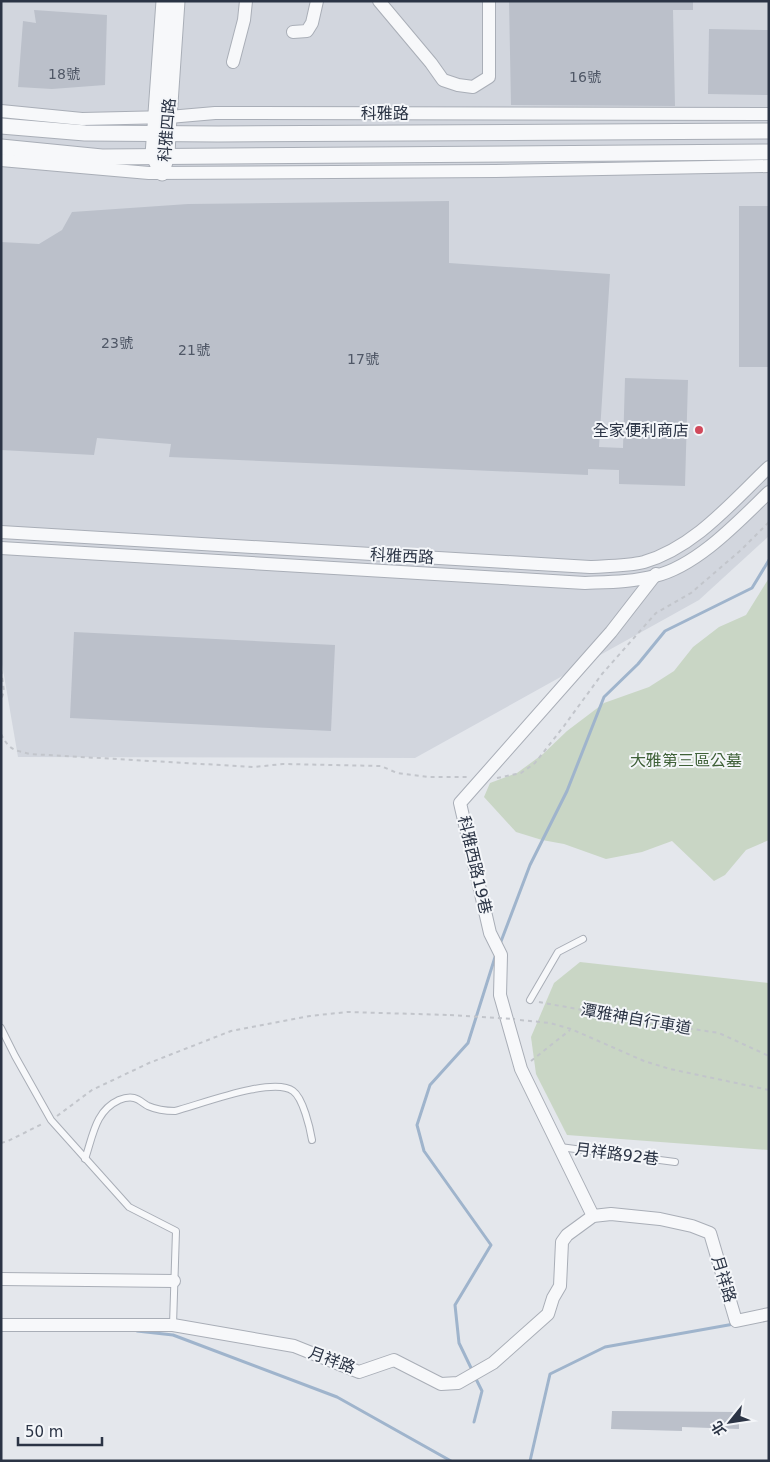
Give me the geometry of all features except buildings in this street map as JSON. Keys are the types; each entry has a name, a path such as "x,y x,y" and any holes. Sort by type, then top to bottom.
{"street":[{"name":"科雅四路","path":"162,125 159,91 164,1"},
{"name":"科雅四路","path":"162,173 160,155 162,125 177,1"},
{"path":"233,62 244,20 246,1"},
{"path":"293,32 307,31 312,24 316,1"},
{"path":"379,1 443,80 473,87 489,77 489,1"},
{"name":"科雅路","path":"1,111 162,125 218,134 769,130"},
{"name":"科雅路","path":"1,126 85,133 162,125 215,112 769,114"},
{"path":"1,147 102,157 160,155 769,152"},
{"path":"1,160 101,170 162,173 495,171 769,166"},
{"name":"科雅西路","path":"1,532 590,567 643,562 666,553 690,539 709,524 769,466"},
{"name":"科雅西路","path":"1,548 585,583 617,581 655,576 682,565 721,538 769,492"},
{"name":"科雅西路19巷","path":"560,1147 521,1069 500,995 498,949 490,933 460,803 611,632 655,576 666,553"},
{"path":"560,1147 593,1216"},
{"name":"月祥路","path":"1,1325 173,1325 294,1346 359,1372 394,1360 441,1384 458,1382 493,1362 548,1314 553,1298 560,1286 562,1242 567,1235 593,1216 611,1214 660,1219 692,1226 710,1233 736,1322 769,1314"},
{"path":"1,1279 174,1281"}],"lane":[{"path":"530,1000 558,952 583,939"},
{"path":"1,1028 50,1120 129,1207 176,1231 173,1325"},
{"path":"86,1159 94,1130 104,1109 124,1098 135,1098 160,1110 175,1112 266,1086 286,1088 294,1091 300,1100 310,1128 312,1140"},
{"name":"月祥路92巷","path":"560,1147 674,1162"}],"path":[{"path":"1,734 12,750 30,754 254,767 284,764 381,766 397,773 429,777 465,777 488,780 520,773 536,763 602,674 656,613 691,593 741,550 769,522"},
{"path":"1,670 4,691 1,700"},
{"name":"潭雅神自行車道","path":"530,1000 719,1033 769,1056"},
{"path":"1,1143 50,1120 92,1090 149,1063 231,1032 310,1016 347,1012 450,1015 550,1023 571,1029 644,1061 670,1069 769,1090"},
{"name":"潭雅神自行車道","path":"521,1069 571,1029"}],"shaded area":[{"path":"1,1 769,1 769,536 699,600 415,758 18,757 1,658"}],"green space":[{"name":"大雅第三區公墓","path":"769,578 769,840 746,850 725,875 714,881 672,841 642,852 606,859 564,844 516,832 484,797 490,783 517,773 604,703 649,687 674,671 693,647 719,627 746,615"},
{"path":"580,962 769,983 769,1150 567,1135 536,1074 531,1037 554,983"}],"waterway":[{"path":"500,944 530,865 567,791 604,697 638,664 665,631 752,588 769,560"},
{"path":"473,1372 459,1343 455,1305 491,1245 424,1151 417,1125 430,1085 468,1043 496,954"},
{"path":"530,1461 550,1374 605,1347 734,1324"},
{"path":"137,1331 173,1335 337,1397 451,1461"},
{"path":"474,1422 482,1391 475,1377"}],"place":[{"name":"全家便利商店","path":"699,430"}]}
